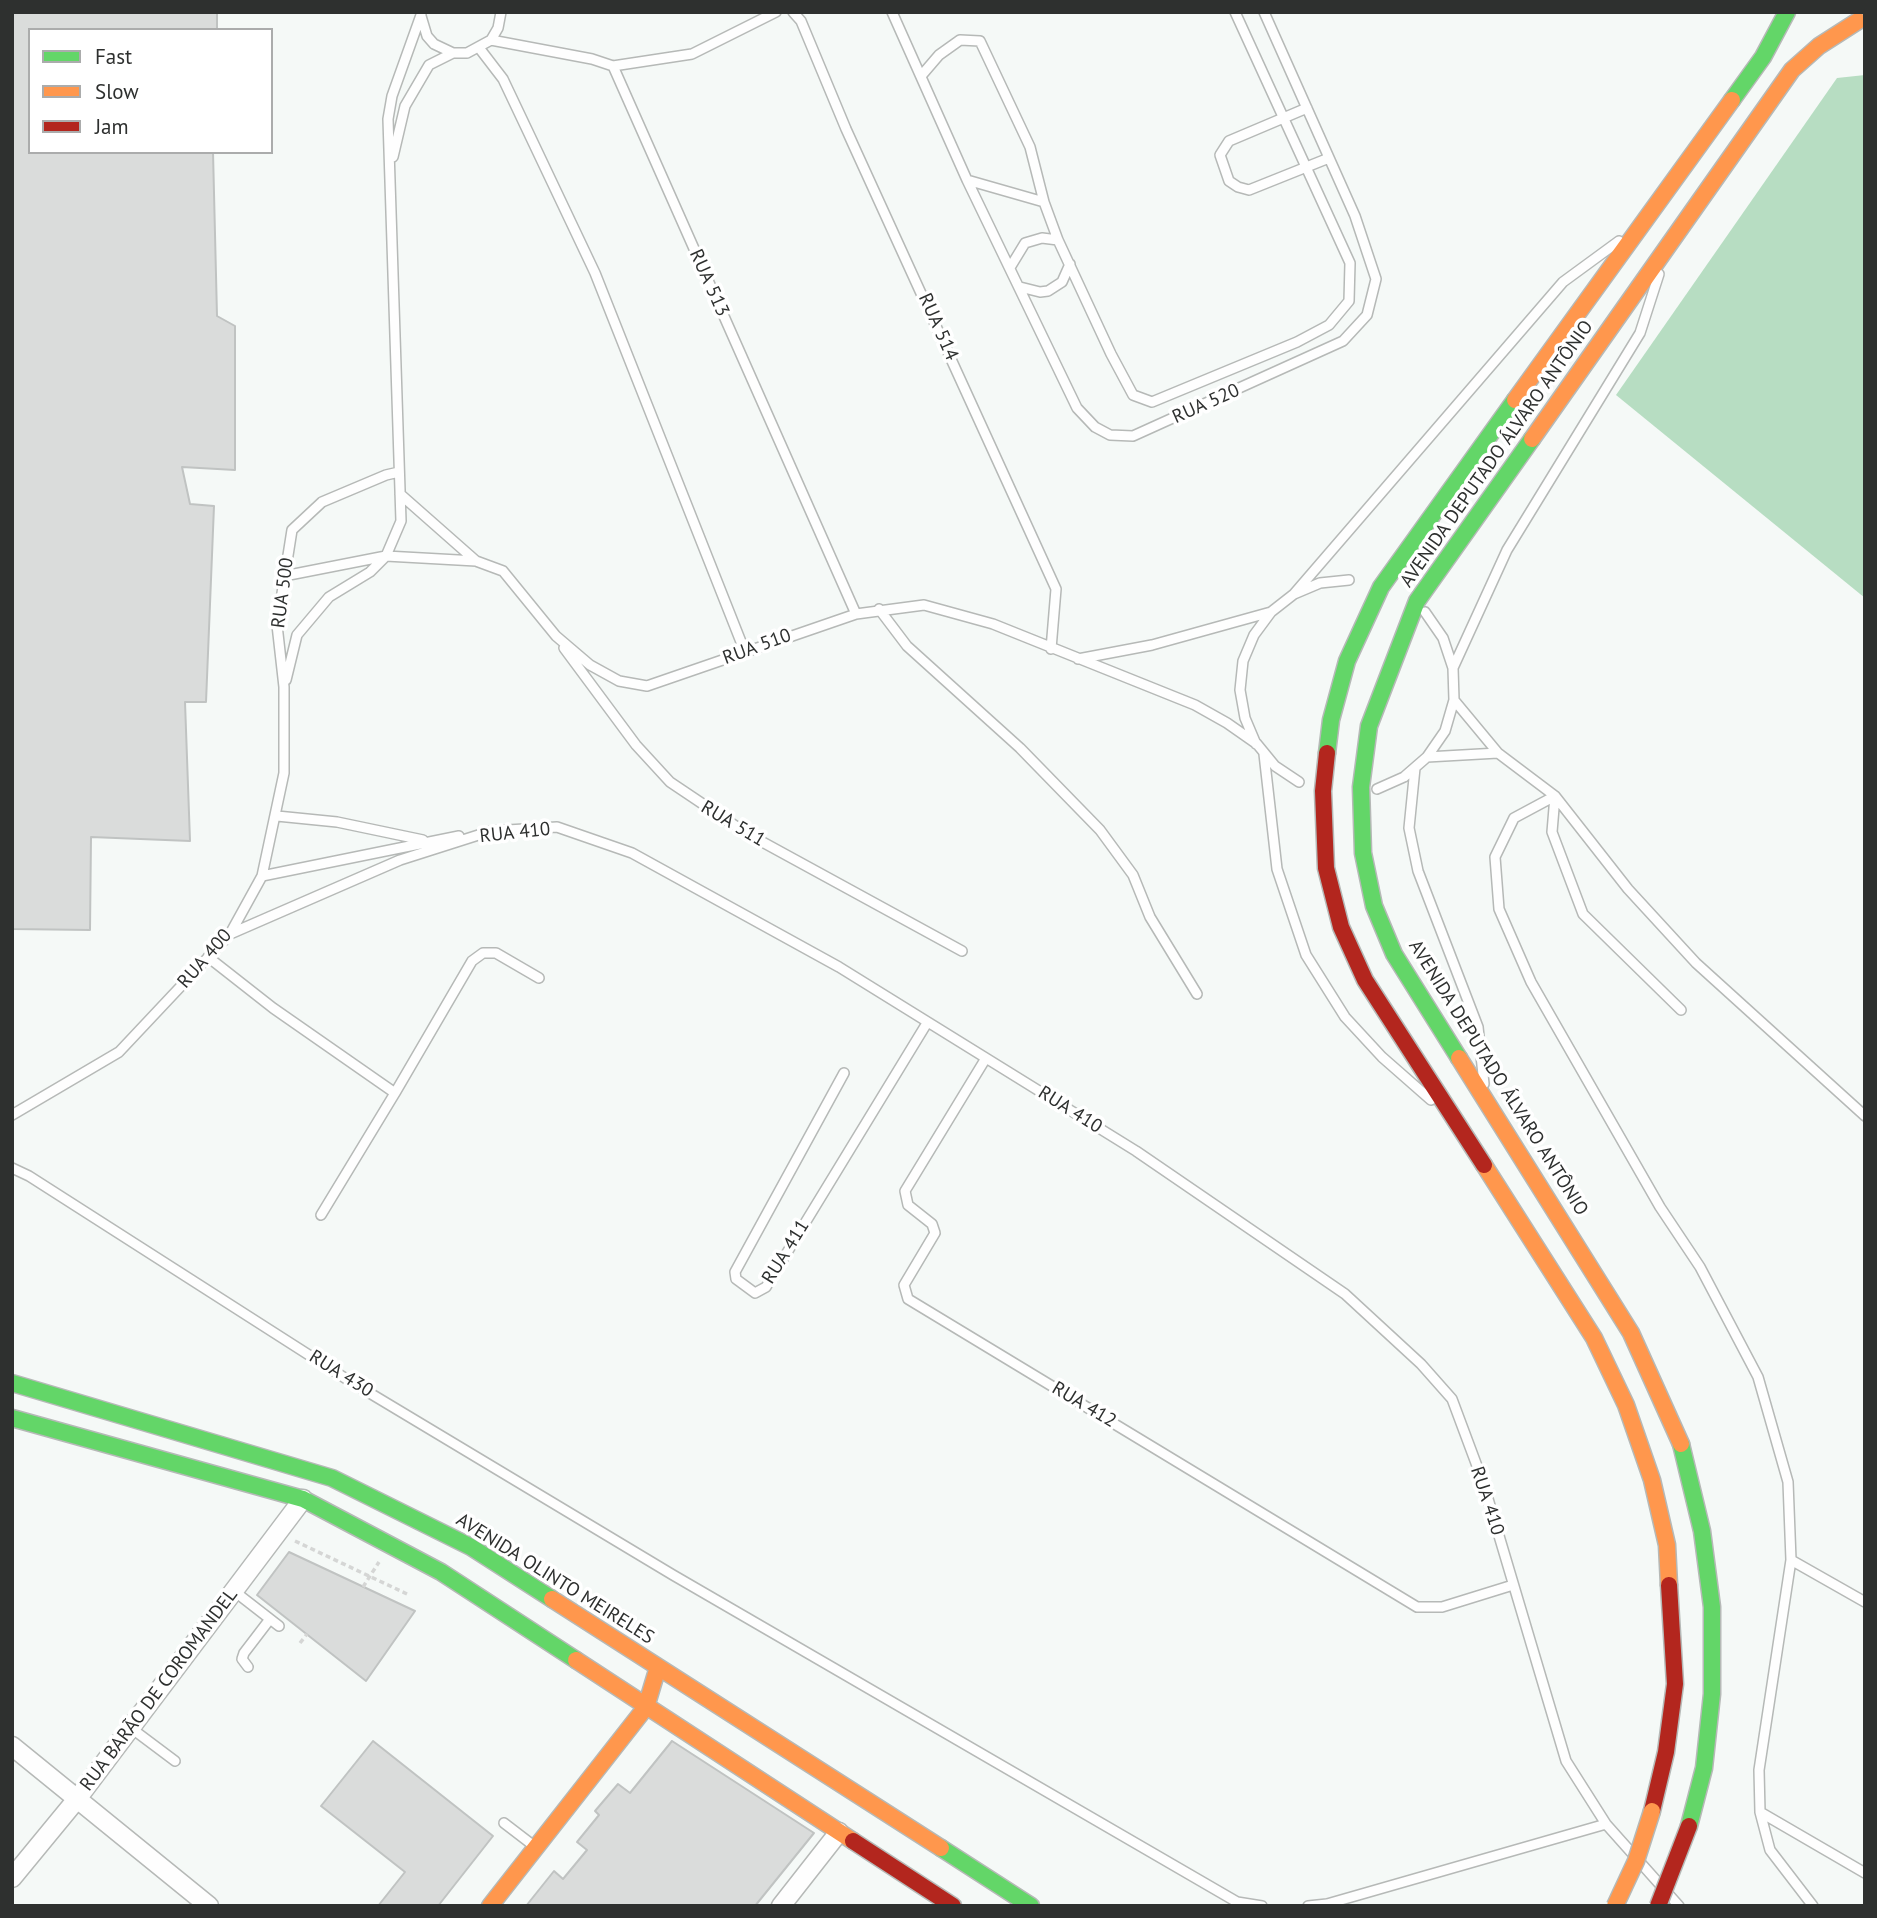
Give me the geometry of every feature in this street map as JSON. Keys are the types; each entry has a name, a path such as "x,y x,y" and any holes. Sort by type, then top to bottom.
{"main road":[{"name":"AVENIDA DEPUTADO ÁLVARO ANTÔNIO","path":"1615,1906 1636,1861 1652,1811 1666,1752 1675,1684 1667,1545 1652,1480 1626,1405 1594,1338 1365,980 1341,927 1326,855 1323,791 1331,720 1346,661 1381,587 1637,227 1763,57 1787,12"},
{"path":"1836,12 1862,21"},
{"name":"AVENIDA DEPUTADO ÁLVARO ANTÔNIO","path":"1658,1906 1689,1826 1704,1768 1712,1695 1712,1607 1702,1531 1686,1457 1631,1333 1394,954 1374,906 1363,853 1361,787 1369,726 1417,601 1792,71 1819,46 1862,21"},
{"name":"AVENIDA OLINTO MEIRELES","path":"12,1382 331,1478 471,1547 1031,1906"},
{"path":"12,1418 303,1499 441,1573 953,1906"},
{"path":"12,1429 39,1424"},
{"path":"490,1906 646,1706 658,1667"}],"street":[{"name":"RUA BARÃO DE COROMANDEL","path":"12,1878 77,1799 303,1499"},
{"path":"12,1746 209,1906"},
{"path":"781,1906 839,1832"}],"lane":[{"path":"421,14 427,36 434,44 453,53 467,53 491,40 498,28 500,12"},
{"path":"491,40 592,58 613,66 692,54 776,12"},
{"name":"RUA 514","path":"793,12 801,21 846,129 1056,589 1051,649"},
{"name":"RUA 520","path":"892,12 967,180 1011,266 1077,408 1095,427 1110,435 1133,436 1343,341 1367,315 1376,279 1355,216 1264,12"},
{"name":"RUA 520","path":"921,76 939,55 960,40 980,41 1030,147 1044,202 1058,240 1133,395 1152,402 1329,325 1349,301 1350,263 1235,12"},
{"name":"RUA 500","path":"285,687 297,635 329,597 370,572 386,556 401,522 388,119 391,96 421,14"},
{"path":"480,48 503,79 595,273 745,652"},
{"path":"391,169 405,106 429,65 453,53"},
{"name":"RUA 513","path":"613,66 856,614"},
{"path":"1307,108 1230,141 1222,148 1220,155 1229,181 1249,190 1329,158"},
{"path":"967,180 1044,202"},
{"path":"1299,782 1275,766 1256,744 1244,718 1241,680 1243,661 1254,635 1271,612 1294,594 1563,282 1637,227"},
{"path":"1011,266 1025,243 1041,238 1058,240"},
{"path":"1453,668 1507,550 1640,333 1665,253"},
{"path":"1020,287 1040,292 1048,291 1062,282 1070,264"},
{"path":"1263,355 1269,361 1270,376"},
{"path":"1237,366 1238,380 1245,387"},
{"name":"RUA 500","path":"285,687 276,625 292,530 322,502 399,472"},
{"name":"RUA 510","path":"400,494 476,561"},
{"name":"RUA 510","path":"284,576 386,556 476,561 503,571 556,636 600,670 619,681 647,686 856,614 925,605 993,624 1076,660 1195,705 1256,744"},
{"path":"1294,594 1320,583 1349,580"},
{"path":"879,609 907,646 1020,748 1100,830 1133,875 1150,917 1197,993"},
{"path":"1076,660 1152,645 1271,612"},
{"path":"1377,789 1405,777 1427,757 1445,731 1454,700 1453,668 1443,639 1425,612"},
{"name":"RUA 511","path":"556,636 622,727 670,782 746,833 962,951"},
{"name":"RUA 400","path":"12,1115 118,1052 230,933 262,876 277,816 284,773 285,687"},
{"path":"1454,700 1498,753 1555,796 1628,889 1696,963 1865,1116"},
{"path":"1264,753 1277,869 1306,955 1345,1017 1382,1058 1459,1125"},
{"path":"1427,757 1498,753"},
{"path":"1415,768 1409,828 1418,871 1478,1027 1486,1099"},
{"path":"1555,796 1552,832 1583,914 1681,1010"},
{"path":"1555,796 1514,818 1495,857 1499,909 1531,982 1660,1207 1700,1267 1758,1377 1788,1482 1791,1560 1759,1770 1760,1812 1770,1850 1813,1906"},
{"path":"277,816 337,822 428,841"},
{"name":"RUA 410","path":"230,933 400,860 492,831 557,827 632,853 839,967 1136,1151 1345,1294 1421,1364 1451,1399 1483,1482 1566,1761 1606,1824 1679,1906"},
{"path":"262,876 428,841 492,831"},
{"path":"321,1215 472,961 483,953 496,953 539,978"},
{"path":"208,957 273,1008 395,1093"},
{"name":"RUA 411","path":"844,1073 734,1272 736,1279 755,1293 766,1287 927,1023"},
{"name":"RUA 412","path":"986,1058 905,1191 908,1205 932,1224 935,1233 905,1285 908,1298 1417,1607 1442,1607 1513,1584"},
{"name":"RUA 430","path":"12,1168 29,1176 348,1380 673,1575 1237,1902 1262,1906"},
{"path":"1791,1560 1865,1602"},
{"path":"234,1591 279,1626"},
{"path":"248,1667 242,1659 244,1653 270,1619"},
{"path":"131,1728 175,1761"},
{"path":"1760,1812 1865,1872"},
{"path":"504,1823 535,1847"},
{"path":"1308,1906 1327,1904 1606,1824"}],"path":[{"path":"277,1533 407,1594"},
{"path":"363,1587 390,1545"},
{"path":"300,1643 307,1634"}],"green space":[{"path":"1865,75 1865,598 1616,395 1837,78"}],"building":[{"path":"12,12 217,12 217,28 28,28 28,154 213,154 217,316 235,326 235,470 182,467 190,504 214,506 206,702 185,702 190,841 91,837 90,930 12,929"},
{"path":"289,1552 415,1611 366,1681 257,1595"},
{"path":"373,1741 493,1836 438,1906 378,1906 405,1872 321,1806"},
{"path":"672,1741 814,1833 755,1906 526,1906 554,1871 563,1879 587,1850 577,1842 599,1815 595,1811 618,1784 630,1793"}],"traffic: fast":[{"path":"1732,100 1763,57 1787,12"},
{"path":"1327,753 1331,720 1347,661 1381,587 1515,400"},
{"path":"1459,1058 1394,954 1374,906 1363,853 1361,787 1369,726 1417,601 1532,439"},
{"path":"12,1383 332,1478 471,1547 552,1599"},
{"path":"12,1418 303,1499 441,1572 576,1660"},
{"path":"1681,1444 1702,1531 1712,1607 1712,1694 1704,1768 1689,1826"},
{"path":"941,1848 1031,1906"}],"traffic: slow":[{"path":"1532,439 1792,70 1819,46 1858,21"},
{"path":"1515,400 1732,100"},
{"path":"1459,1058 1631,1333 1681,1444"},
{"path":"1484,1165 1594,1338 1626,1405 1652,1480 1667,1545 1669,1585"},
{"path":"552,1599 941,1848"},
{"path":"576,1660 853,1841"},
{"path":"490,1906 646,1707 658,1667"},
{"path":"1615,1906 1636,1861 1652,1811"}],"traffic: jam":[{"path":"1327,753 1323,791 1326,868 1341,927 1365,980 1484,1165"},
{"path":"1652,1811 1666,1752 1675,1684 1669,1585"},
{"path":"1658,1906 1689,1826"},
{"path":"853,1841 953,1906"}]}
